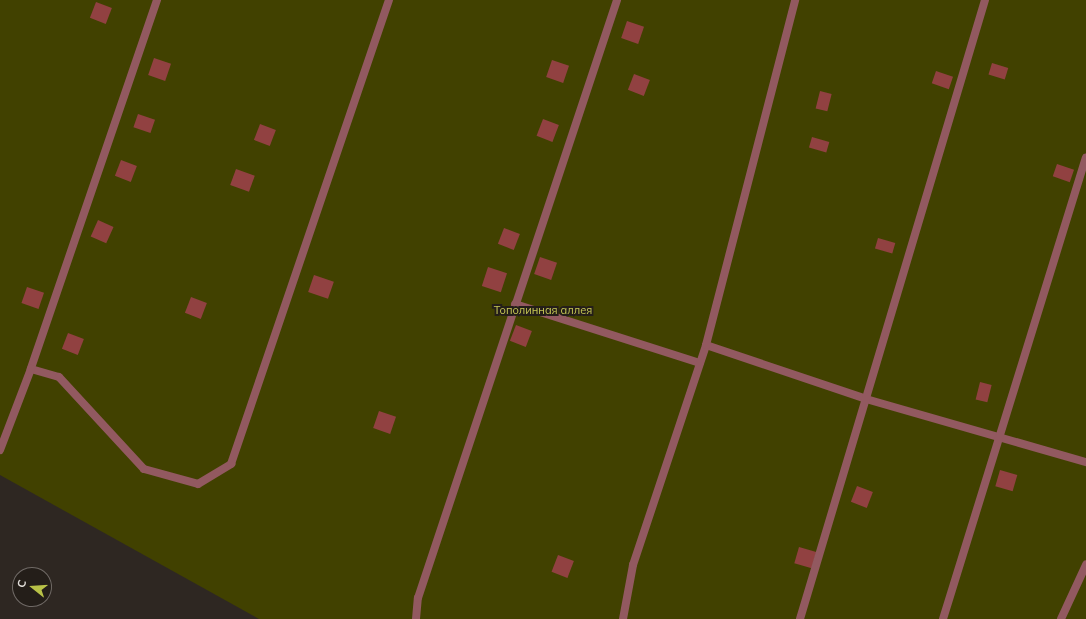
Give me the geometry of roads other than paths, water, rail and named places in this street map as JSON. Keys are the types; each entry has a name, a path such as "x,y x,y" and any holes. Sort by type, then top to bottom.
{"lane":[{"path":"0,450 31,369 157,0"},
{"path":"31,369 59,377 144,469 198,484 231,464 389,0"},
{"path":"416,619 418,598 617,0"},
{"path":"623,619 633,565 706,345 795,0"},
{"path":"800,619 985,0"},
{"path":"943,619 1086,158"},
{"path":"515,304 700,363"},
{"path":"706,345 866,398 999,438 1086,462"},
{"path":"1061,619 1086,565"}],"park label":[{"name":"Тополинная аллея","path":"543,310"}]}
